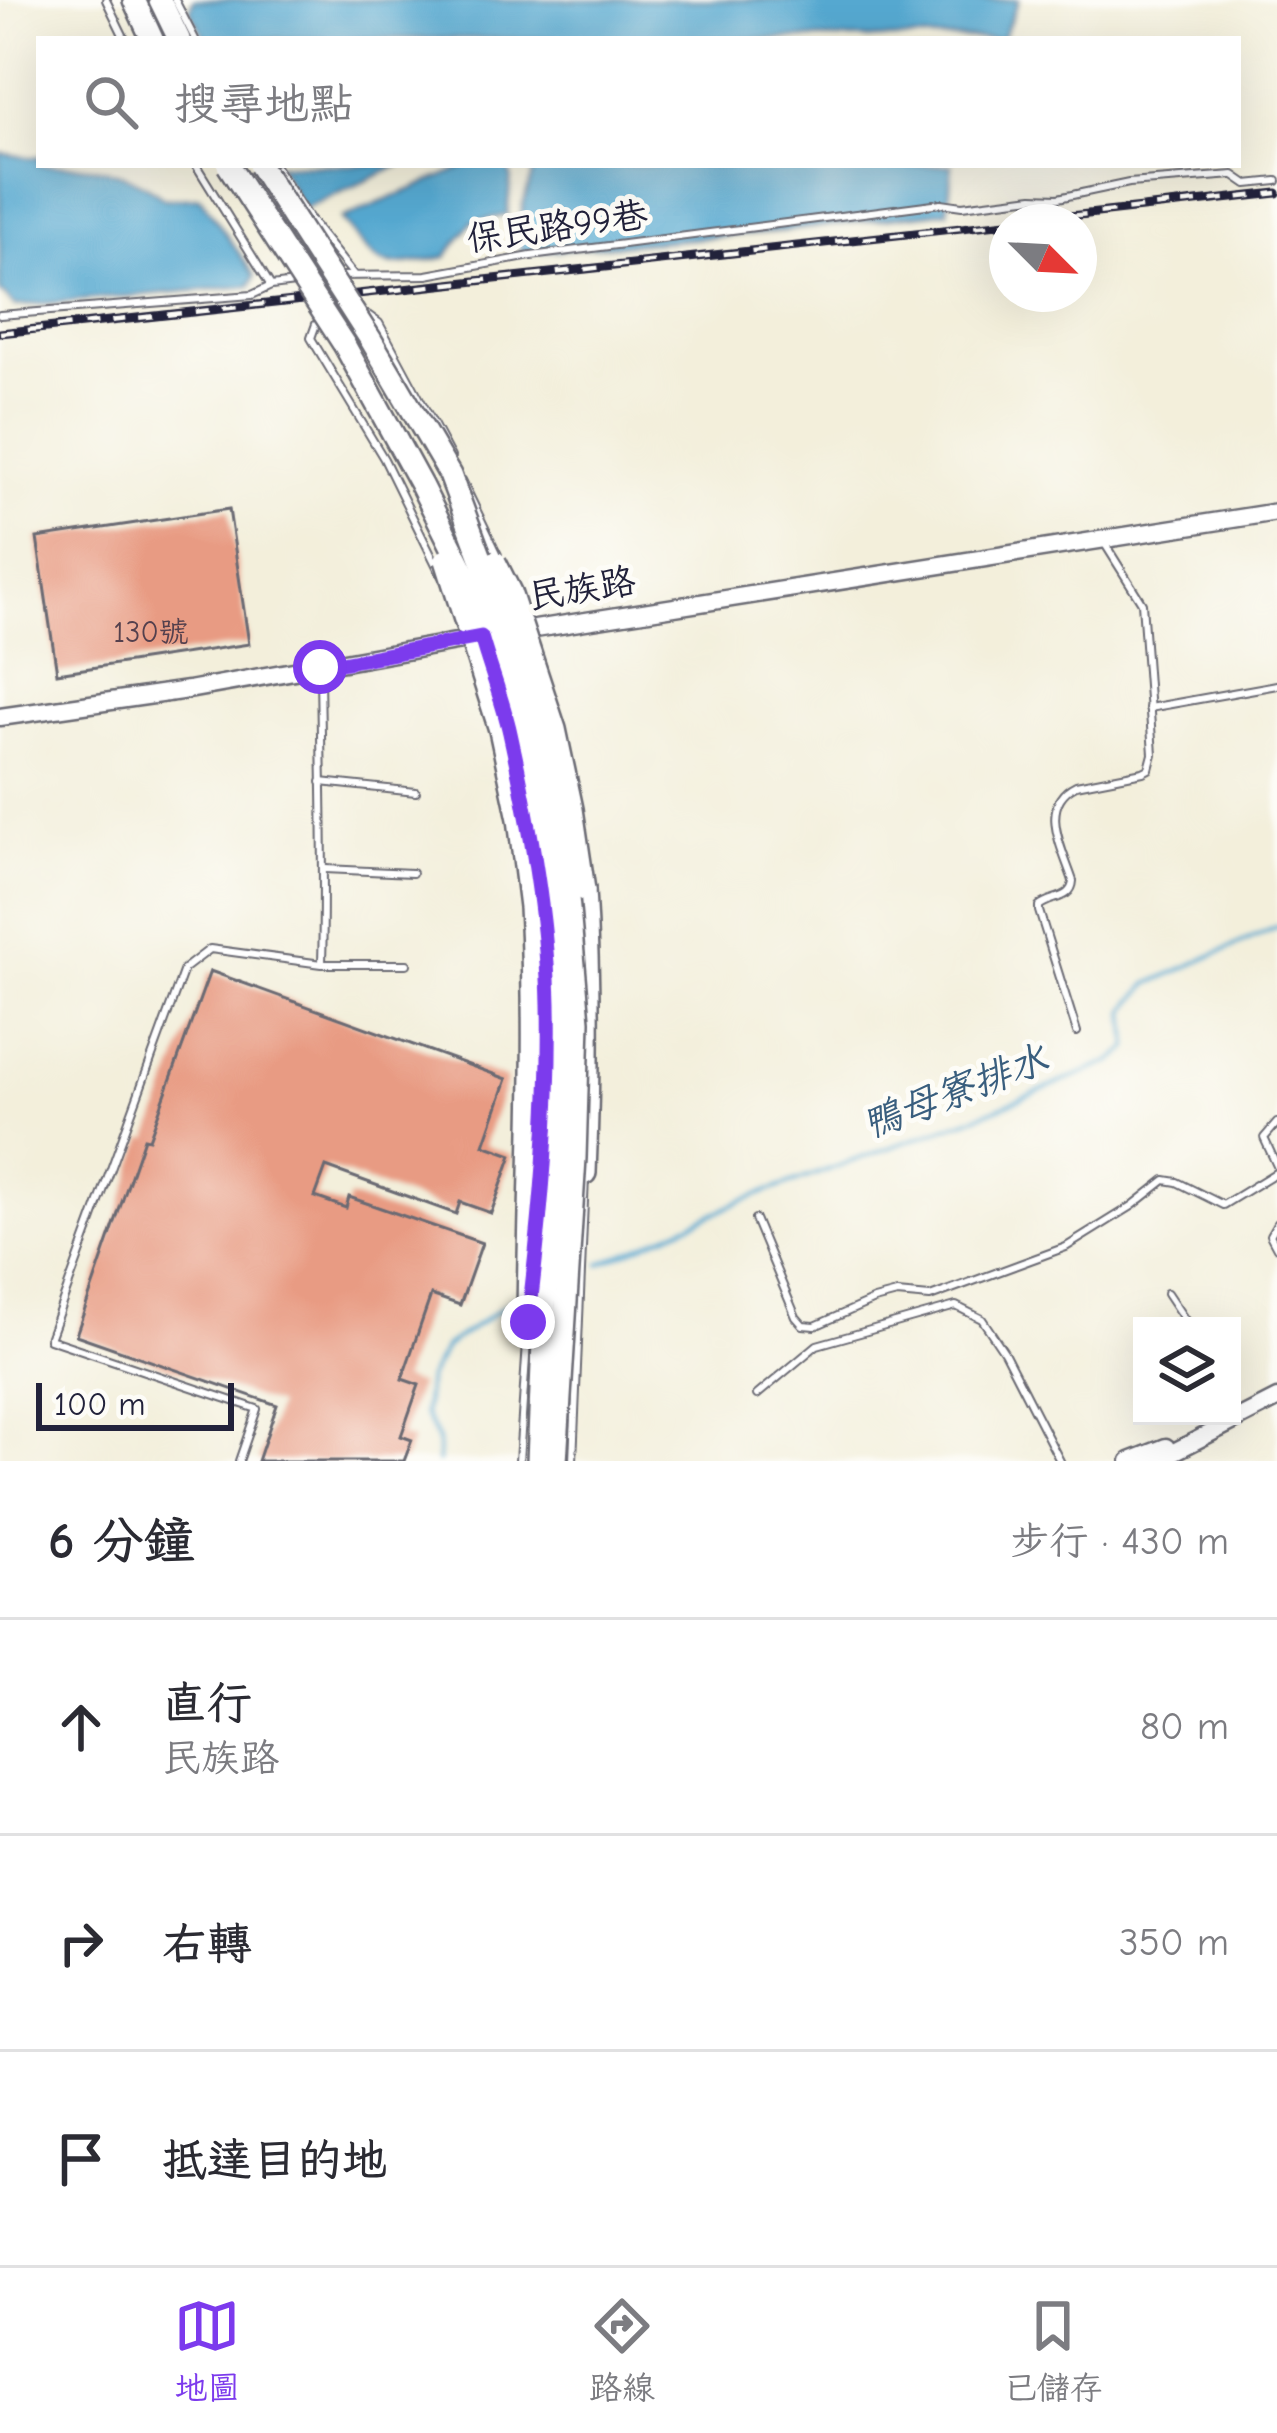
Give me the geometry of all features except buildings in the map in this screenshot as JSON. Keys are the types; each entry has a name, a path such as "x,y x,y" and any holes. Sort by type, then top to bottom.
{"highway":[{"path":"134,0 151,36"},
{"path":"161,0 176,34"},
{"path":"230,168 345,346 422,485 480,603 521,738 550,899 561,1071 538,1461"},
{"path":"261,168 450,475 510,592 530,650 559,749 584,890 590,1013 585,1173"},
{"path":"450,475 499,606 540,736 568,898 579,1022 556,1461"},
{"path":"422,485 500,730 519,819 530,907 535,1029 528,1322"}],"street":[{"name":"民族路","path":"0,717 1277,512"},
{"path":"1241,1415 1277,1399"},
{"path":"1130,1461 1216,1425"},
{"path":"1156,1461 1220,1425"}],"lane":[{"path":"106,0 124,36"},
{"path":"175,0 193,36"},
{"path":"198,168 271,286"},
{"path":"276,168 353,274"},
{"name":"保民路99巷","path":"0,315 252,295 271,286 353,274 427,274 531,256 941,203 962,206 1033,196 1058,198 1129,183 1234,175 1247,184 1277,181"},
{"path":"351,318 368,315 380,323 440,432 499,556 551,760 572,879 585,1173 573,1461"},
{"path":"334,321 316,324 310,338 384,459 439,574 481,637 509,730 530,840 549,1000 549,1066 541,1224 528,1322 519,1461"},
{"path":"1077,1033 1039,911 1045,902 1072,889 1054,813 1066,790 1149,769 1153,754 1142,603 1103,541"},
{"path":"320,667 325,869 322,964"},
{"path":"1149,708 1277,685"},
{"path":"321,782 416,792"},
{"path":"325,869 412,873"},
{"path":"239,1461 257,1409 49,1339 184,969 210,950 322,964 406,964"},
{"path":"754,1219 796,1317 803,1325 815,1326 874,1300 898,1294 930,1297 1066,1247 1165,1180 1223,1204 1277,1169 1264,1138 1277,1123"},
{"path":"1277,1223 1270,1235 1277,1248"},
{"path":"1167,1293 1183,1317"},
{"path":"758,1395 817,1345 956,1306 982,1319 1060,1461"}],"water":[{"path":"193,0 1019,0 1003,36 204,36 190,10"},
{"path":"0,153 36,157 36,168 90,168 120,174 165,199 200,197 255,276 250,286 15,306 0,291"},
{"path":"280,168 394,168 303,209"},
{"path":"462,168 507,168 511,176 507,215 472,222 446,257 384,263 341,219"},
{"path":"534,168 952,168 948,211 785,231 521,253 522,208"}],"waterway":[{"name":"鴨母寮排水","path":"600,1264 744,1200 978,1116 1111,1062 1129,1048 1126,1010 1148,984 1277,927"},
{"name":"鴨母寮排水","path":"438,1461 438,1440 424,1414 428,1378 446,1346 519,1296"}],"railway":[{"path":"1097,213 1277,193"},
{"path":"0,333 989,225"}],"route":[{"path":"320,667 481,637 509,730 530,840 549,1000 541,1224 528,1322"}]}
